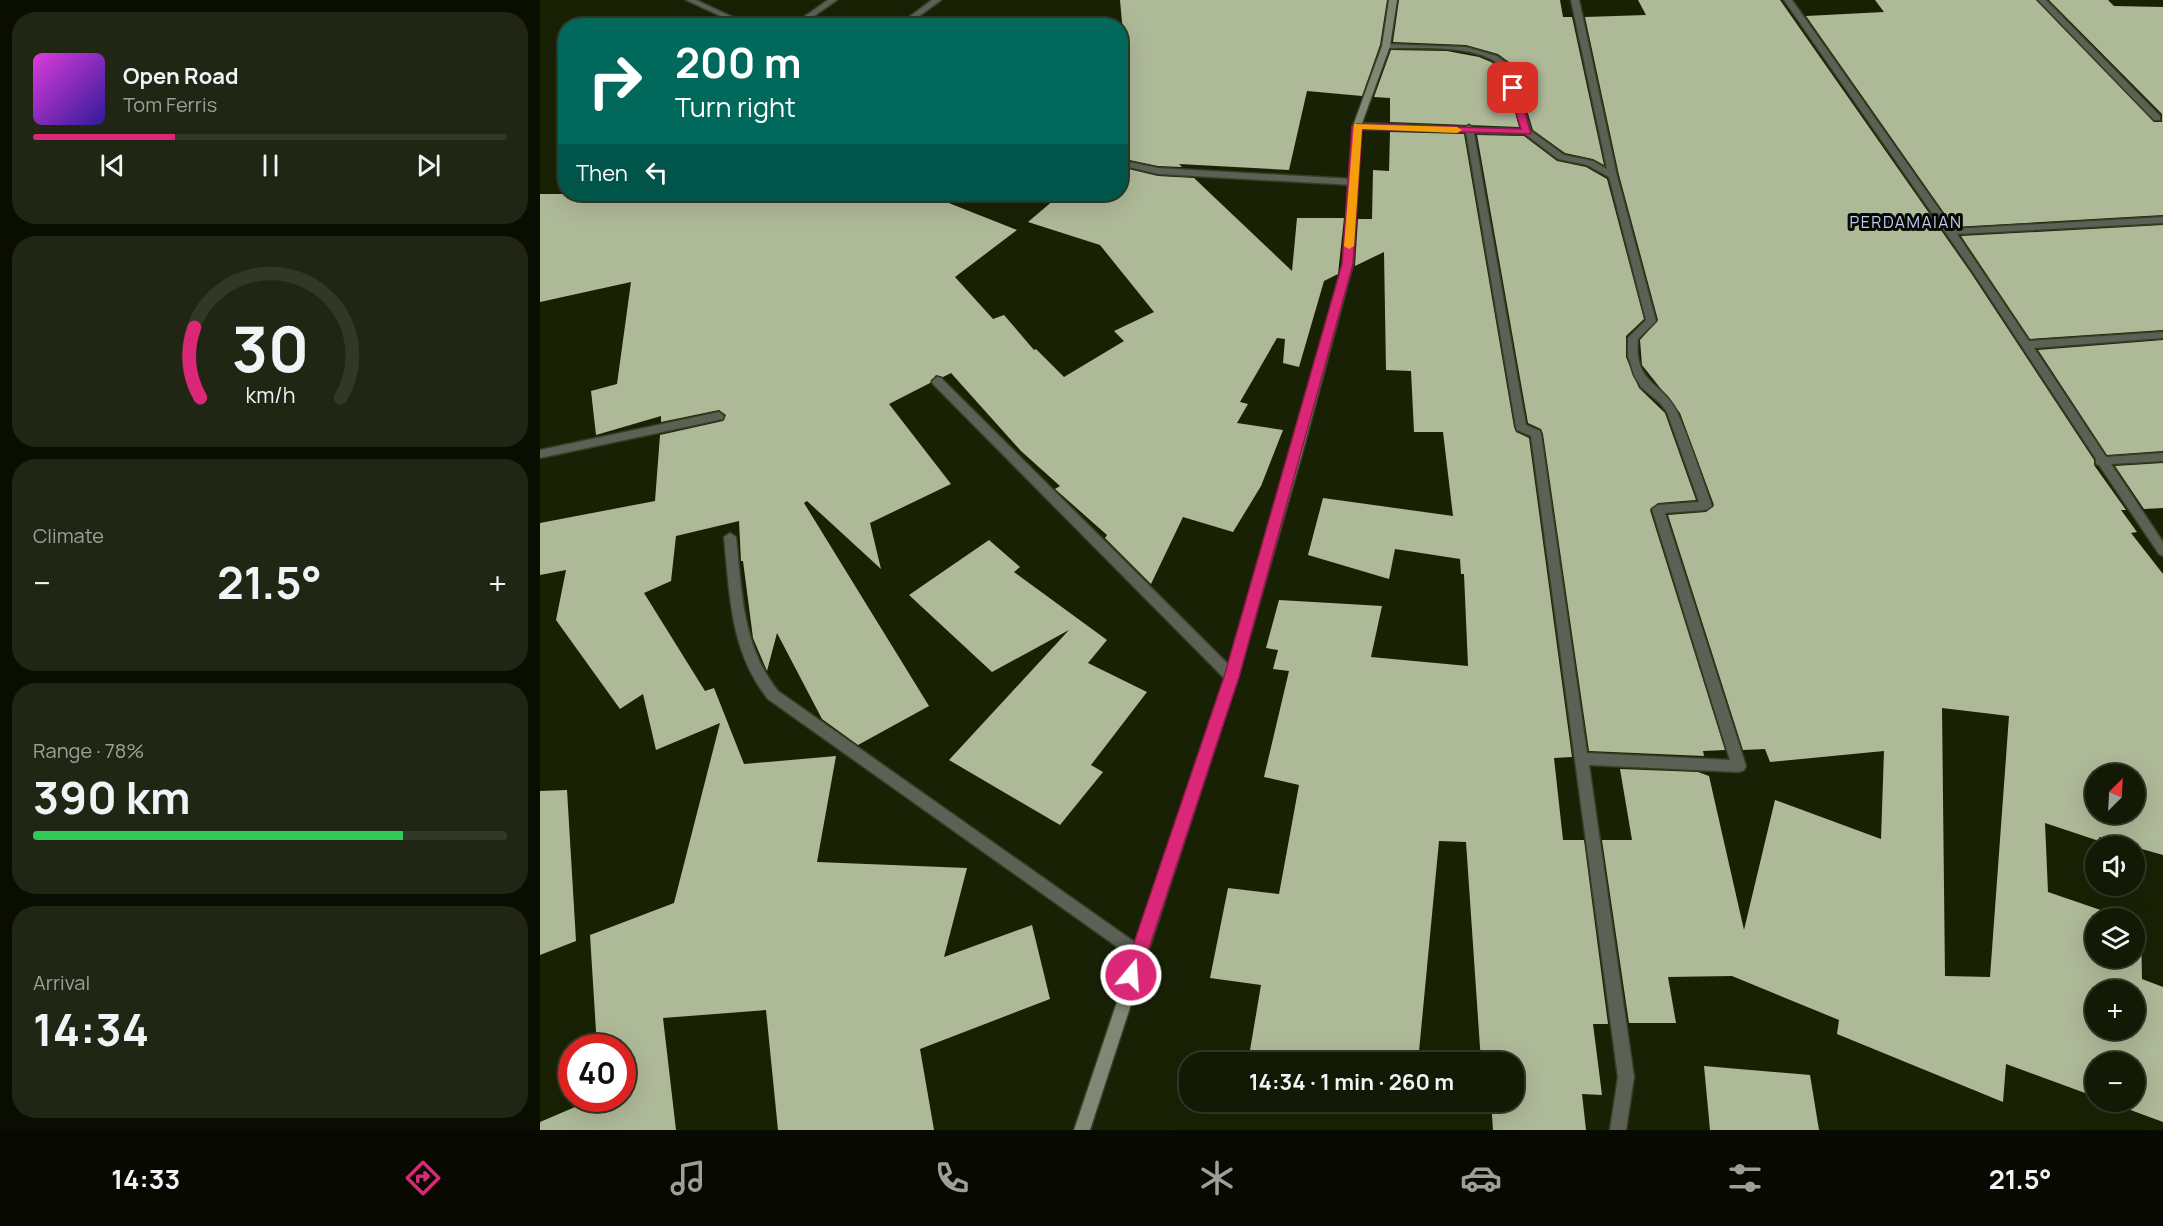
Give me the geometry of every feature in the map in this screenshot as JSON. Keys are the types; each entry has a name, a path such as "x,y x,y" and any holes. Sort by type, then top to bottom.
{"street":[{"path":"690,0 731,18"},
{"path":"806,18 834,0"},
{"path":"911,18 937,0"},
{"path":"1082,1130 1138,953 1232,677 1348,264 1357,126 1386,46 1393,0"},
{"path":"1575,0 1613,176 1651,321 1633,338 1633,351 1643,382 1666,401 1672,412 1706,506 1658,509 1739,766 1582,759"},
{"path":"1788,0 1950,232 2100,461 2163,551"},
{"path":"2042,0 2157,118"},
{"path":"1386,46 1479,51 1495,57 1506,67 1527,132"},
{"path":"1357,126 1469,128 1527,132 1561,157 1590,163 1613,176"},
{"path":"1469,128 1521,427 1536,434 1626,1077 1618,1130"},
{"path":"1128,164 1158,171 1353,182"},
{"path":"1950,232 2163,220"},
{"path":"2025,345 2163,335"},
{"path":"937,381 1232,677"},
{"path":"540,454 718,416"},
{"path":"2100,461 2163,457"},
{"path":"730,537 739,605 750,658 759,681 773,695 1138,953"}],"building":[{"path":"1120,0 1387,0 1380,45 1362,96 1307,91 1289,170 1179,164 1182,167 1158,166 1128,160 1128,18 1122,18"},
{"path":"1399,0 1560,0 1563,17 1572,17 1604,165 1593,159 1565,153 1533,130 1517,77 1509,62 1498,54 1466,45 1393,42"},
{"path":"1638,0 1780,0 1971,273 2094,460 2094,465 2126,510 2121,510 2137,532 2131,533 2163,574 2163,855 2145,850 2145,836 2085,836 2045,823 2048,892 2095,908 2085,908 2085,968 2142,968 2142,979 2145,980 2085,980 2085,1040 2145,1040 2145,980 2163,987 2163,1122 2136,1112 2145,1112 2145,1052 2085,1052 2085,1093 2006,1064 2003,1102 1837,1034 1839,1020 1732,976 1668,977 1676,1023 1629,1023 1602,840 1632,840 1620,769 1698,772 1709,776 1744,930 1775,800 1881,839 1884,751 1770,762 1765,749 1743,750 1668,515 1706,512 1714,505 1680,413 1642,365 1640,340 1658,320 1619,175 1585,17 1646,15","holes":["1942,708 2009,716 1990,977 1945,976"]},
{"path":"1875,0 2036,0 2154,122 2162,122 2162,114 2049,0 2108,0 2114,6 2163,7 2163,215 1954,227 1806,16 1884,12"},
{"path":"1391,50 1447,51 1479,57 1491,62 1500,69 1507,82 1519,127 1390,122 1390,98 1374,97"},
{"path":"1390,132 1464,134 1514,427 1516,432 1529,438 1572,757 1554,758 1563,840 1584,840 1608,1024 1593,1024 1602,1095 1582,1094 1586,1130 1493,1130 1492,1112 1524,1112 1524,1052 1480,1052 1466,842 1439,841 1419,1052 1250,1052 1261,985 1210,978 1228,888 1279,894 1299,785 1264,777 1289,671 1273,669 1278,650 1266,648 1279,600 1382,606 1371,657 1468,666 1464,574 1461,574 1460,559 1395,549 1389,579 1308,555 1323,498 1453,516 1443,432 1414,432 1411,371 1386,370 1384,252 1355,266 1358,219 1372,219 1373,170 1389,171"},
{"path":"1477,135 1524,136 1557,161 1586,167 1607,179 1644,319 1626,336 1626,357 1639,388 1665,413 1696,500 1658,503 1650,510 1725,750 1703,751 1704,756 1589,751 1543,434 1541,429 1528,423"},
{"path":"1128,169 1158,176 1194,178 1292,271 1297,218 1344,218 1338,274 1324,281 1299,367 1283,363 1285,339 1277,338 1240,402 1248,404 1237,423 1283,430 1261,486 1233,532 1183,517 1151,584 1105,538 1107,535 1055,489 1060,486 1021,451 951,373 943,377 936,375 930,383 889,404 951,484 870,523 881,569 807,501 804,503 929,706 858,745 822,719 777,633 767,671 753,638 743,561 741,561 739,521 676,536 671,581 644,593 705,691 714,688 744,764 836,756 817,862 967,868 944,957 1032,925 1050,999 920,1049 934,1130 778,1130 766,1010 663,1018 676,1130 540,1130 540,1122 563,1112 636,1112 636,1034 596,1034 590,935 674,903 720,723 656,750 643,694 620,709 556,620 566,570 540,575 540,523 655,501 660,435 723,421 726,415 719,410 661,422 661,416 596,435 591,391 617,384 631,282 540,302 540,194 558,194 558,201 944,201 1017,230 955,277 993,319 1004,315 1034,350 1036,349 1064,377 1124,341 1114,331 1154,312 1100,245 1028,222 1053,201 1128,201"},
{"path":"2163,225 2163,330 2030,339 1961,236"},
{"path":"2163,340 2163,451 2107,455 2038,350"},
{"path":"2163,463 2163,508 2144,509 2115,466"},
{"path":"989,540 1020,567 1014,572 1107,640 1088,663 1147,692 1091,765 1103,772 1060,825 949,760 1069,630 992,672 909,595"},
{"path":"567,790 576,941 540,955 540,791"},
{"path":"1704,1066 1810,1075 1819,1130 1710,1130"}],"slow traffic":[{"path":"1349,246 1357,126 1457,130"}],"district":[{"name":"PERDAMAIAN","path":"1906,222"}],"route":[{"path":"1131,975 1232,677 1348,264 1357,126 1461,130 1469,128 1527,132 1513,88"}]}
